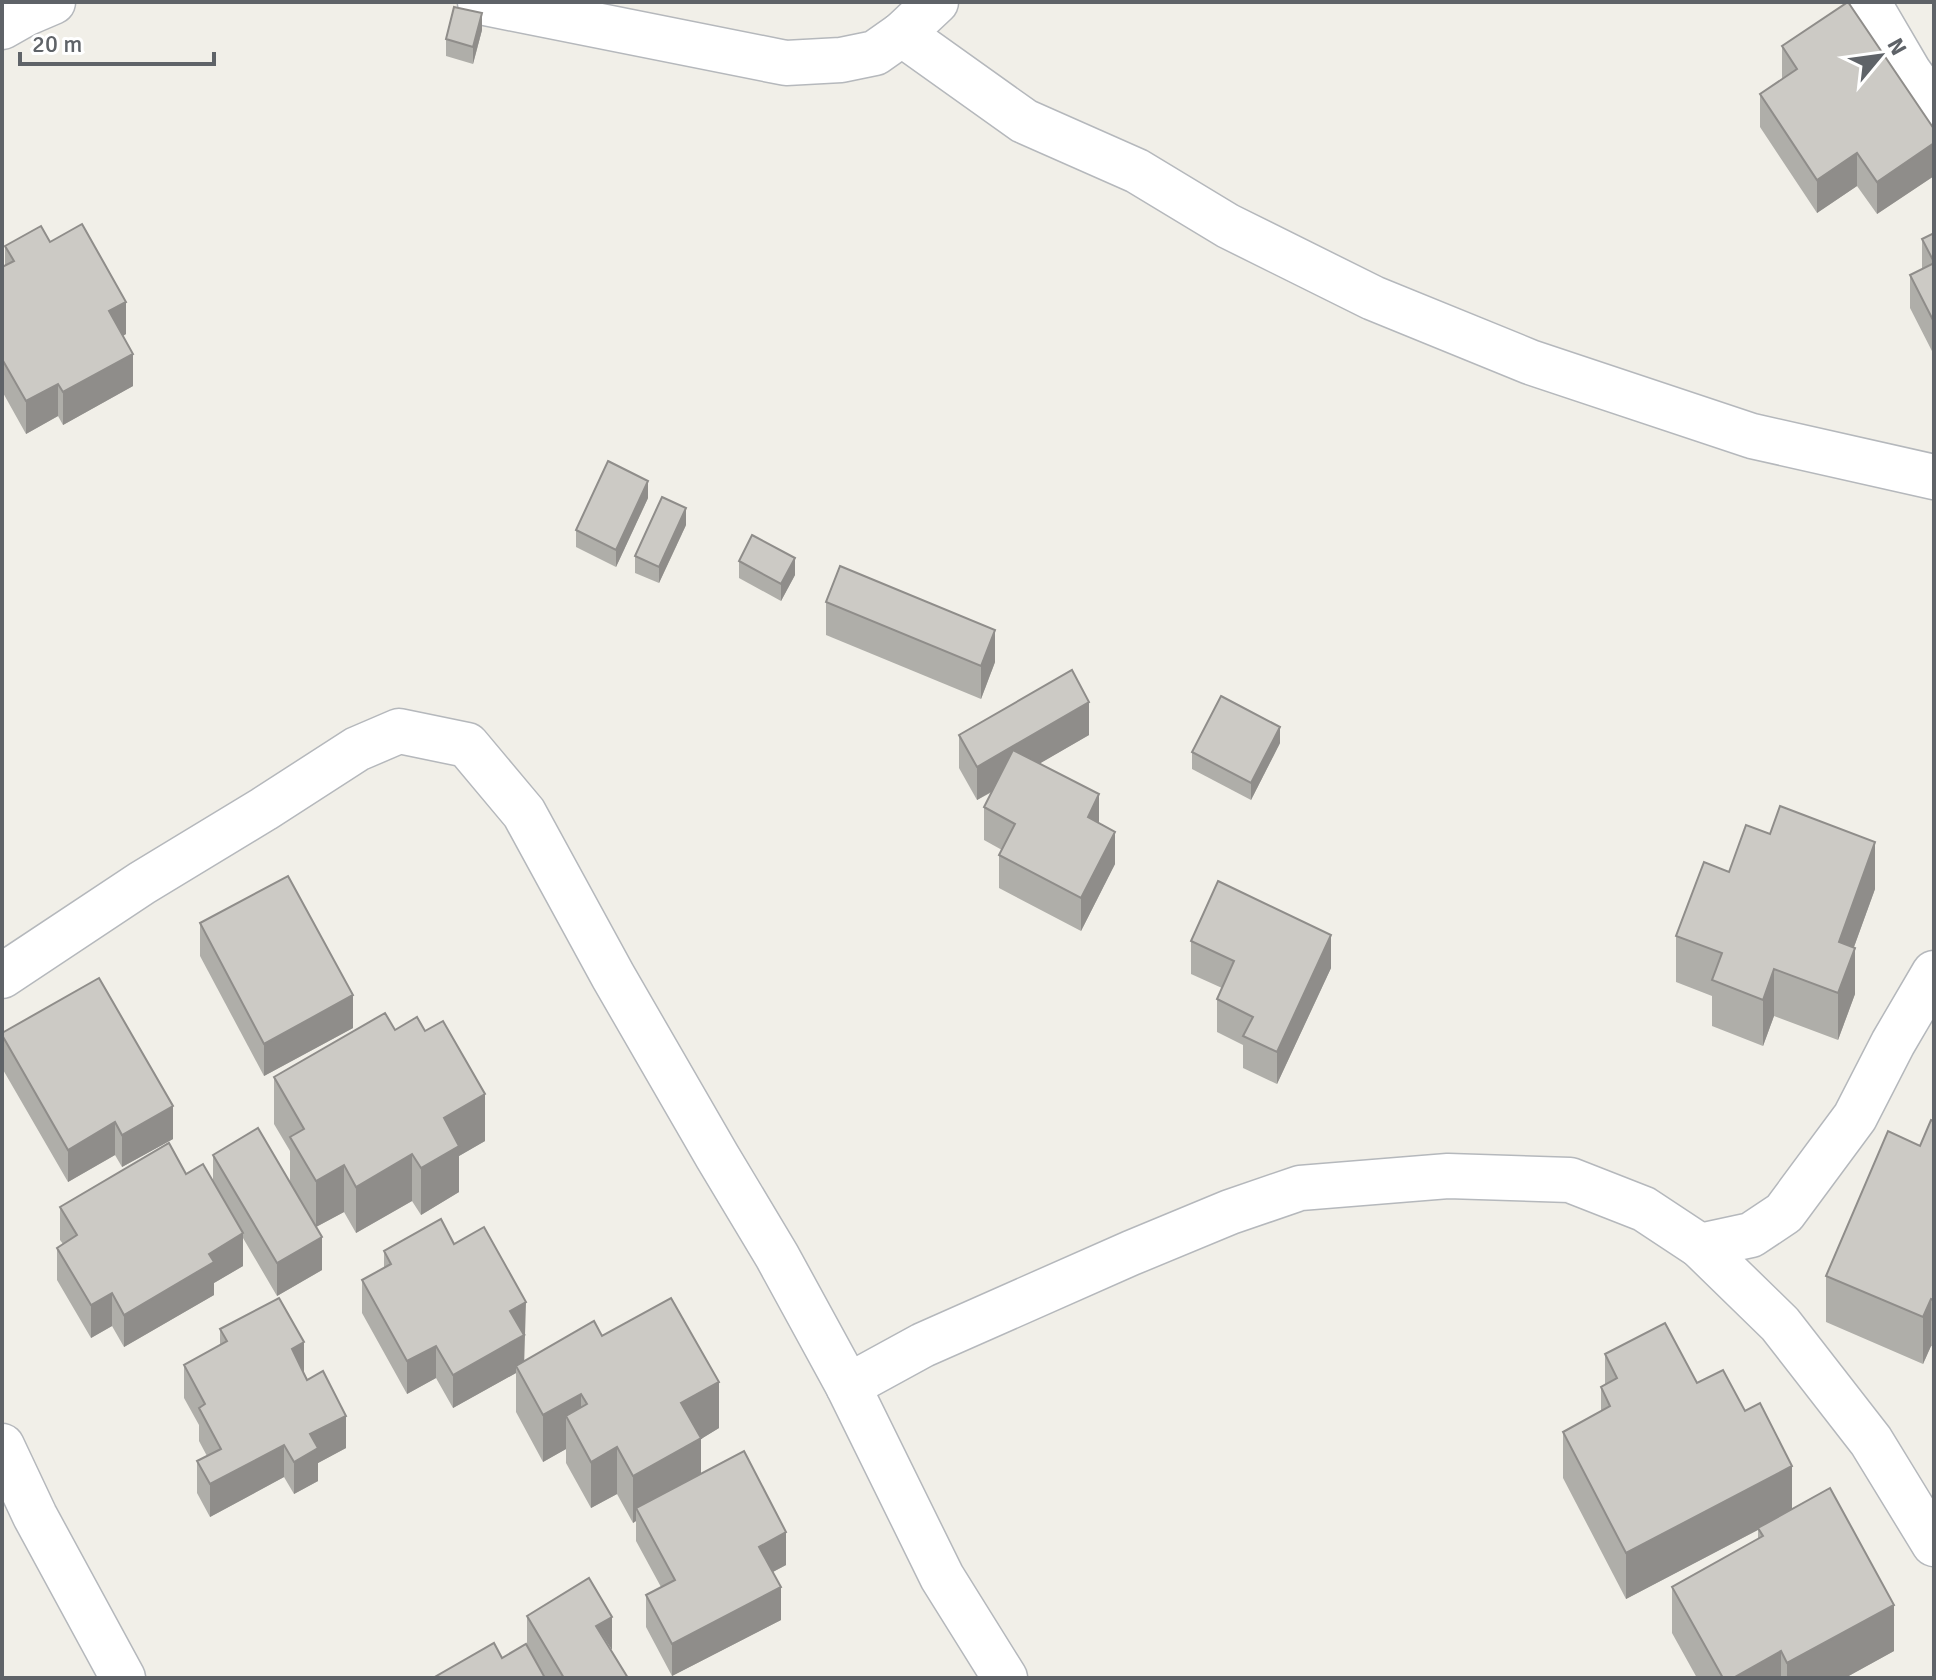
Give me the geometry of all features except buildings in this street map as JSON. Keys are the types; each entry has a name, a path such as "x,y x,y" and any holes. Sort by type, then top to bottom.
{"street":[{"path":"2,27 53,2"},
{"path":"480,2 786,63 841,60 875,53 902,34 936,2"},
{"path":"1868,2 1909,72 1934,107"},
{"path":"902,34 1024,121 1137,171 1228,226 1373,298 1530,362 1752,436 1934,477"},
{"path":"2,976 142,883 357,749 399,731 467,745 524,813 613,976 777,1256 848,1386 942,1577 1005,1678"},
{"path":"1700,1246 1751,1235 1784,1213 1855,1117 1934,973"},
{"path":"848,1386 923,1345 1131,1253 1230,1212 1300,1188 1448,1176 1570,1180 1644,1209 1700,1246 1780,1324 1871,1441 1934,1544"},
{"path":"2,1446 35,1516 123,1678"}]}
